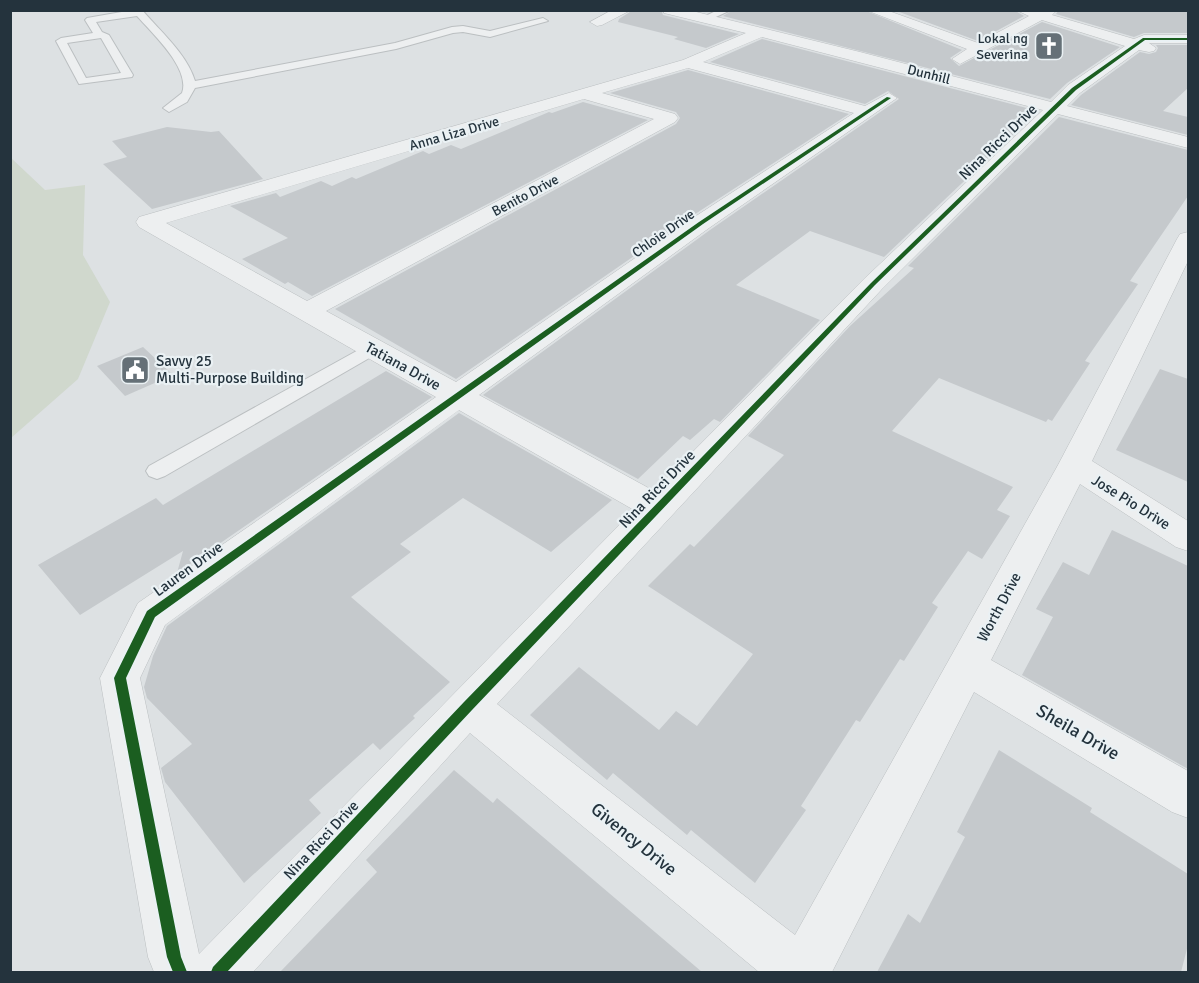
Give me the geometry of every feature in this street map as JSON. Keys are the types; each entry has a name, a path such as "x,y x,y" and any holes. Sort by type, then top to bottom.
{"street":[{"path":"597,22 625,10"},
{"name":"Dunhill","path":"669,10 855,55 1188,143"},
{"path":"872,10 978,48"},
{"path":"1022,10 1047,13 1134,44 1172,54"},
{"path":"959,60 1047,13"},
{"name":"Anna Liza Drive","path":"147,222 687,63 758,33"},
{"path":"1134,44 1153,38 1188,39"},
{"name":"Nina Ricci Drive","path":"218,972 468,706 873,284 1074,89 1134,44"},
{"path":"687,63 868,112"},
{"name":"Benito Drive","path":"306,312 669,118 586,94"},
{"name":"Chloie Drive","path":"456,395 701,223 889,98"},
{"name":"Tatiana Drive","path":"147,222 659,509"},
{"name":"Worth Drive","path":"802,972 1074,465 1188,239"},
{"name":"Lauren Drive","path":"180,972 174,957 120,678 151,614 456,395"},
{"name":"Jose Pio Drive","path":"1074,465 1188,538"},
{"name":"Sheila Drive","path":"967,667 1188,796"},
{"name":"Givency Drive","path":"468,706 802,972"}],"lane":[{"path":"704,19 727,10"},
{"path":"99,35 90,20 138,12 187,70 191,85 186,97 169,108"},
{"path":"191,85 396,46 452,30 463,29 490,34 543,21"},
{"path":"99,35 104,35 128,75 83,82 61,41 99,35"},
{"path":"157,471 371,349"}],"shaded area":[{"path":"10,157 45,190 85,185 83,255 110,302 78,379 11,438"}],"building":[{"path":"633,10 661,10 663,15 739,34 706,48 674,39 678,37 618,22"},
{"path":"733,10 864,10 962,50 950,58 959,66 1042,22 1120,47 1067,83 1050,99 723,16"},
{"path":"894,10 1014,10 1024,16 978,41"},
{"path":"1059,10 1188,10 1188,33 1144,33 1134,37 1056,14"},
{"path":"762,39 1038,111 884,257 810,231 736,285 820,320 720,422 714,419 690,440 683,436 638,479 483,395 710,230 899,99 888,91 865,104 710,62"},
{"path":"1156,45 1188,45 1188,88 1163,111 1188,117 1188,135 1071,105 1081,95 1140,52 1149,54 1156,52 1158,48"},
{"path":"688,70 849,114 692,216 456,379 335,309 676,124 680,118 676,112 610,93"},
{"path":"583,102 648,120 312,296 288,282 285,284 242,259 288,238 230,206 276,193 280,197 321,181 332,186 352,177 356,179 423,151 429,154 451,145 461,149 549,112 552,113"},
{"path":"1059,117 1188,150 1188,196 1130,281 1138,284 1085,361 1090,363 1052,421 1048,419 1046,422 939,378 892,431 1013,487 997,510 1010,516 982,559 968,551 932,603 938,607 904,661 900,659 860,722 856,720 801,806 806,810 755,883 691,830 687,835 613,773 607,780 530,715 579,667 659,730 676,711 697,726 753,654 648,586 690,544 694,547 784,455 748,436 850,326 914,268 908,266"},
{"path":"167,127 219,131 263,179 152,209 103,164 127,157 112,141"},
{"name":"Savvy 25 Multi-Purpose Building","path":"143,347 173,375 125,396 97,366"},
{"path":"1160,369 1188,379 1188,482 1116,450"},
{"path":"386,371 432,397 177,573 183,551 80,615 38,565 156,498 163,505"},
{"path":"459,413 612,500 551,552 463,498 400,544 411,552 351,597 450,682 380,750 373,743 309,800 321,813 244,883 165,782 161,768 192,744 147,698 144,687 153,656 167,626"},
{"path":"1112,530 1188,566 1188,769 1022,675 1053,617 1036,609 1063,562 1089,575"},
{"path":"999,750 1092,808 1090,812 1188,874 1188,945 1181,972 877,972 908,914 920,923 965,837 957,832"},
{"path":"454,770 493,803 497,798 702,972 280,972 377,872 366,860"}],"cycle path":[{"path":"218,972 468,706 873,284 1074,89 1144,39 1188,39"},
{"path":"180,972 174,957 120,678 151,614 701,223 889,98"}],"place":[{"name":"Lokal ng Severina","path":"1049,46"},
{"name":"Savvy 25 Multi-Purpose Building","path":"135,370"}]}
